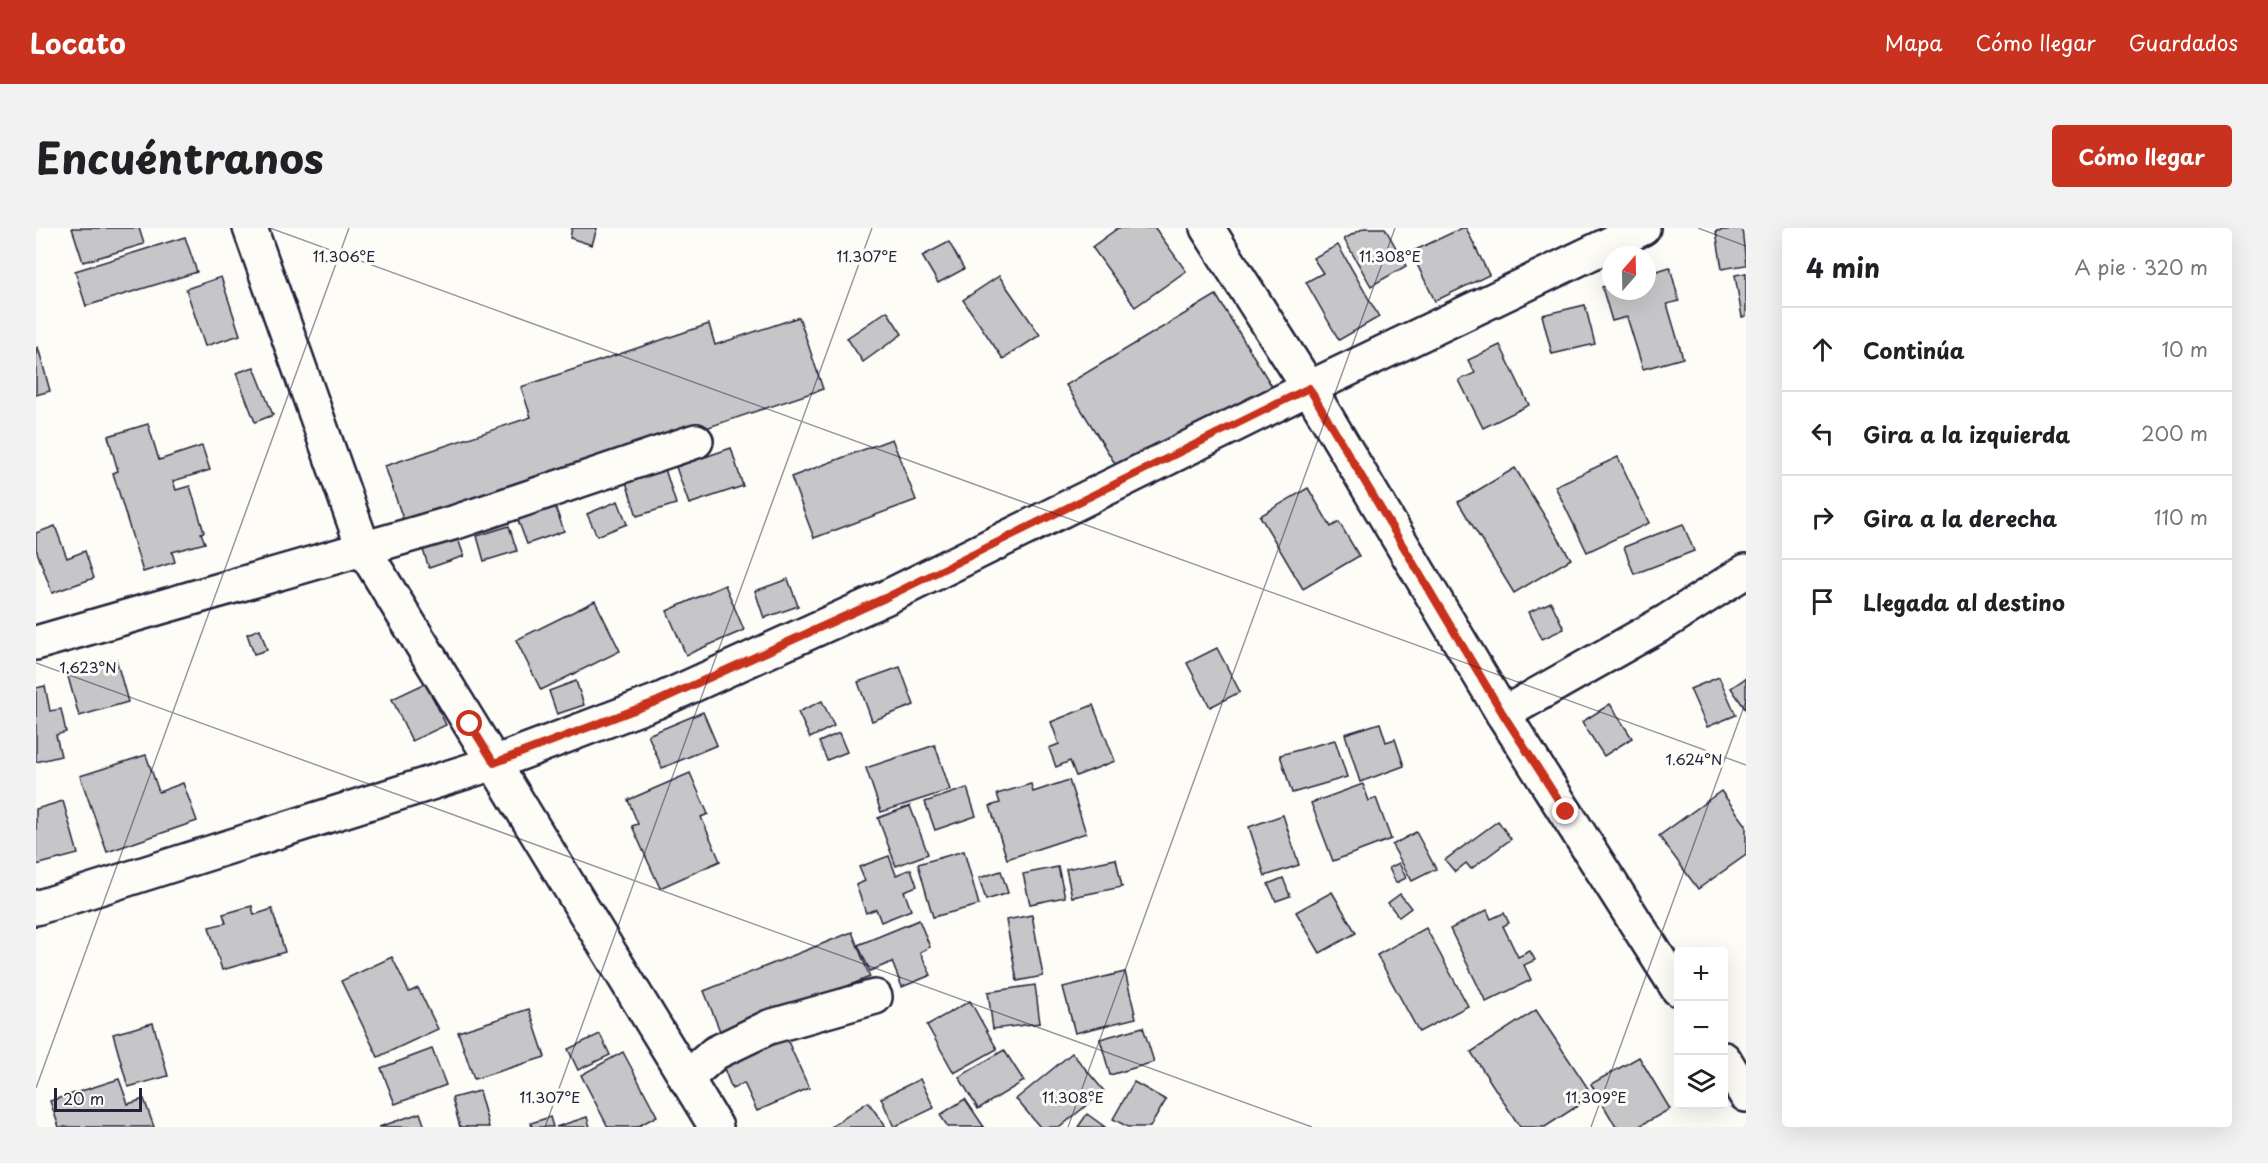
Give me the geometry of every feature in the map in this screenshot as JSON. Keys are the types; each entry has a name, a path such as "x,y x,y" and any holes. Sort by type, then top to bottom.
{"street":[{"path":"250,228 364,550 716,1127"},
{"path":"1207,228 1309,388 1503,714 1674,983"},
{"path":"36,908 494,763 658,701 885,598 1309,388 1643,228"},
{"path":"36,643 456,522 696,441"},
{"path":"1503,714 1667,621 1746,571"},
{"path":"686,1078 715,1053 769,1027 875,997"},
{"path":"1728,1066 1746,1095"}],"building":[{"path":"72,228 139,228 144,244 83,262"},
{"path":"572,228 597,228 592,245 570,238"},
{"path":"1118,228 1155,228 1186,271 1135,307 1092,247"},
{"path":"1364,228 1385,228 1406,266 1371,286 1344,239"},
{"path":"1466,228 1489,275 1435,301 1411,252"},
{"path":"1742,228 1746,265 1722,269 1716,231"},
{"path":"185,237 197,272 86,306 75,271"},
{"path":"949,242 964,269 938,283 922,256"},
{"path":"1338,245 1379,317 1339,340 1306,282 1323,273 1313,258"},
{"path":"1670,267 1679,301 1667,304 1683,358 1643,369 1627,317 1612,321 1606,300 1656,300 1656,271"},
{"path":"1746,273 1746,316 1742,317 1735,275"},
{"path":"999,276 1040,335 1003,359 963,300"},
{"path":"221,277 240,335 205,346 186,289"},
{"path":"1216,295 1273,388 1124,478 1066,385"},
{"path":"1585,305 1595,344 1552,354 1542,315"},
{"path":"887,311 902,334 863,362 847,338"},
{"path":"799,317 823,389 406,528 385,466 531,417 521,387 709,324 715,345"},
{"path":"1500,345 1529,405 1483,428 1459,380 1475,373 1468,360"},
{"path":"38,347 50,391 36,395 36,348"},
{"path":"254,367 273,415 255,422 236,373"},
{"path":"148,424 159,460 202,446 210,470 173,481 176,490 190,486 204,532 201,533 205,543 172,552 175,562 143,572 113,473 118,471 108,436"},
{"path":"892,439 916,500 814,538 791,477"},
{"path":"731,448 743,486 689,504 676,467"},
{"path":"1618,457 1649,523 1587,552 1555,486"},
{"path":"1515,468 1571,559 1514,593 1458,502"},
{"path":"665,469 676,504 637,516 626,482"},
{"path":"1308,488 1331,527 1339,522 1359,556 1303,589 1260,516"},
{"path":"618,501 627,524 597,536 587,514"},
{"path":"555,506 564,531 527,544 518,520"},
{"path":"1683,524 1694,551 1634,574 1624,547"},
{"path":"55,526 67,558 85,551 94,578 52,593 36,549 36,533"},
{"path":"509,526 517,551 484,561 477,536"},
{"path":"458,539 464,556 429,568 423,550"},
{"path":"788,579 798,606 764,618 755,591"},
{"path":"725,585 744,630 686,655 667,611"},
{"path":"595,601 620,651 541,690 516,640"},
{"path":"1551,602 1564,629 1542,639 1529,612"},
{"path":"260,629 267,650 254,654 247,634"},
{"path":"1217,648 1240,692 1210,707 1187,663"},
{"path":"116,659 128,702 79,716 67,673"},
{"path":"900,667 914,705 872,721 858,682"},
{"path":"1719,677 1736,715 1707,727 1690,689"},
{"path":"1746,678 1746,710 1731,688"},
{"path":"576,681 584,705 557,714 549,691"},
{"path":"426,683 446,725 412,741 392,699"},
{"path":"45,686 50,711 61,709 66,732 56,735 61,756 36,762 36,688"},
{"path":"822,701 834,726 810,738 798,712"},
{"path":"1610,704 1632,738 1604,756 1582,722"},
{"path":"1093,705 1115,761 1076,776 1070,761 1056,767 1049,748 1059,744 1051,722"},
{"path":"703,712 717,745 662,768 648,735"},
{"path":"1380,723 1386,742 1395,739 1404,766 1360,782 1345,734"},
{"path":"839,733 847,752 827,760 819,742"},
{"path":"1335,740 1347,777 1292,793 1280,755"},
{"path":"935,745 950,790 881,812 866,768"},
{"path":"146,755 159,792 183,783 197,821 107,852 80,776"},
{"path":"690,773 708,814 701,817 720,861 660,888 632,826 638,824 628,800"},
{"path":"1069,780 1086,833 1007,859 990,806 1000,803 997,794 1031,784 1033,792"},
{"path":"1363,784 1369,801 1376,798 1391,839 1333,861 1311,803"},
{"path":"967,788 976,816 935,830 925,802"},
{"path":"1721,791 1746,825 1746,855 1698,889 1659,836"},
{"path":"63,801 78,854 36,865 36,809"},
{"path":"910,806 928,854 896,866 878,818"},
{"path":"1283,815 1299,865 1265,876 1249,827"},
{"path":"1498,821 1511,839 1471,869 1466,863 1455,872 1445,860"},
{"path":"1416,832 1436,869 1412,881 1392,845"},
{"path":"964,851 979,905 933,917 918,864"},
{"path":"889,856 896,875 911,869 917,886 904,891 911,910 881,922 876,909 866,913 856,885 865,881 859,867"},
{"path":"1116,859 1122,887 1072,897 1066,869"},
{"path":"1399,863 1406,878 1396,883 1389,868"},
{"path":"1058,867 1065,897 1030,904 1023,874"},
{"path":"1001,871 1008,893 986,900 979,878"},
{"path":"1283,878 1290,896 1276,901 1268,884"},
{"path":"1332,892 1356,933 1320,953 1296,912"},
{"path":"1400,894 1411,908 1399,917 1388,903"},
{"path":"252,906 254,915 272,909 285,952 222,970 209,927 226,923 223,914"},
{"path":"1487,910 1491,919 1504,913 1509,923 1503,926 1518,957 1530,951 1535,960 1524,965 1531,980 1486,1002 1450,929"},
{"path":"1032,915 1043,976 1017,981 1006,920"},
{"path":"919,920 930,947 920,952 931,975 902,987 892,962 870,971 858,945"},
{"path":"1426,928 1468,1006 1419,1032 1377,955"},
{"path":"852,932 870,977 722,1036 704,991"},
{"path":"392,957 409,992 418,988 438,1029 378,1057 341,981"},
{"path":"1125,972 1136,1018 1075,1033 1063,987"},
{"path":"1035,985 1040,1023 993,1029 988,992"},
{"path":"970,1001 997,1049 954,1073 927,1025"},
{"path":"529,1009 545,1057 474,1079 458,1032"},
{"path":"1536,1010 1593,1096 1545,1127 1520,1127 1471,1052"},
{"path":"153,1023 168,1076 128,1087 113,1034"},
{"path":"1143,1027 1154,1062 1110,1075 1100,1039"},
{"path":"600,1034 610,1055 578,1070 568,1049"},
{"path":"785,1035 809,1088 757,1111 744,1083 732,1089 723,1066"},
{"path":"432,1049 446,1085 395,1104 381,1068"},
{"path":"1004,1050 1024,1081 978,1109 959,1077"},
{"path":"623,1052 657,1116 637,1127 608,1127 581,1075"},
{"path":"1072,1053 1104,1091 1060,1127 1040,1127 1016,1099"},
{"path":"1639,1057 1670,1109 1638,1127 1616,1127 1591,1084"},
{"path":"119,1079 128,1104 144,1099 154,1127 59,1127 50,1101"},
{"path":"920,1079 934,1108 894,1127 881,1098"},
{"path":"1134,1082 1166,1100 1150,1127 1128,1127 1113,1119"},
{"path":"479,1091 489,1127 460,1127 452,1098"},
{"path":"965,1099 984,1127 948,1127 940,1115"},
{"path":"868,1102 886,1127 831,1127"},
{"path":"420,1113 425,1127 379,1127"},
{"path":"1087,1114 1105,1127 1078,1127"},
{"path":"550,1117 553,1127 532,1127 531,1123"},
{"path":"587,1117 590,1127 556,1127"}],"route":[{"path":"470,724 494,763 658,701 885,598 1309,388 1503,714 1566,812"}]}
